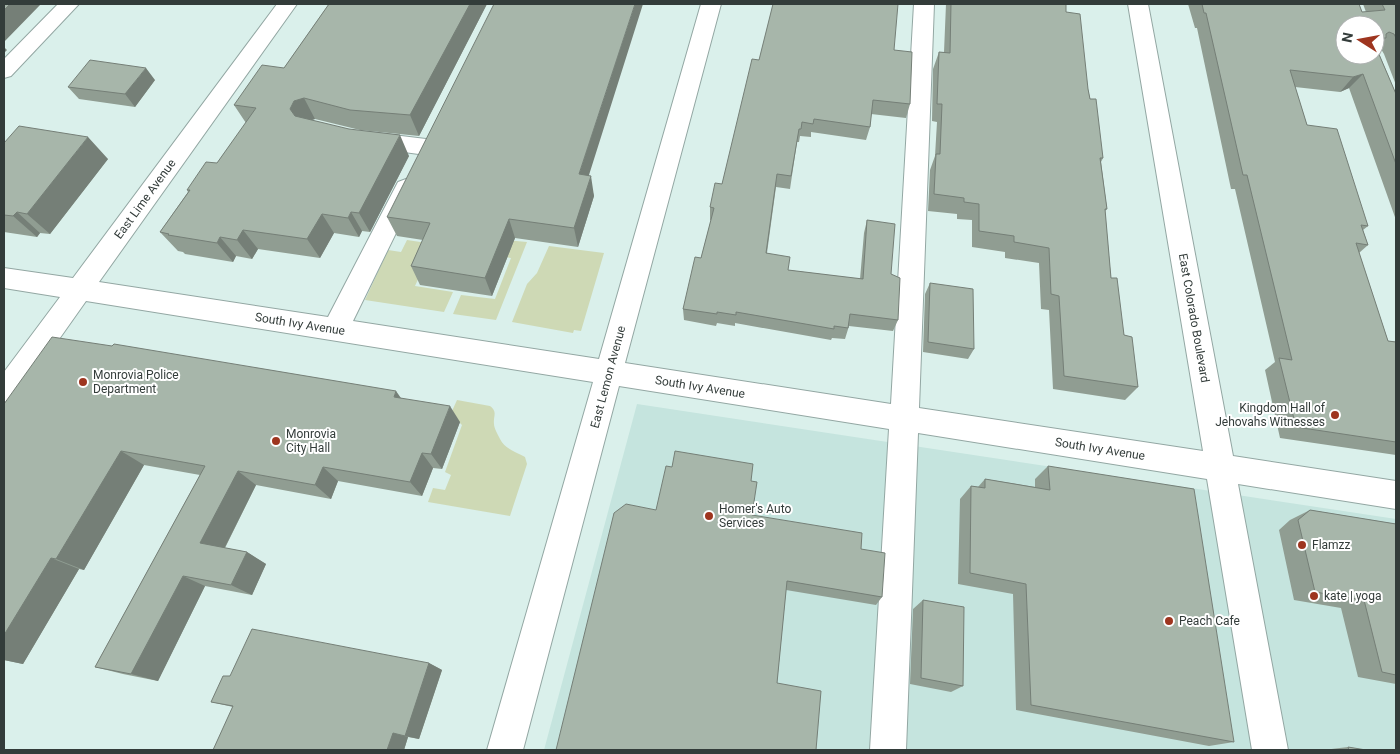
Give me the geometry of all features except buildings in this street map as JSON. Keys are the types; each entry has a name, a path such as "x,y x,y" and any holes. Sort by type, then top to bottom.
{"street":[{"path":"7,64 69,4"},
{"name":"East Lime Avenue","path":"4,394 287,4"},
{"name":"East Lemon Avenue","path":"505,750 711,4"},
{"path":"888,750 924,4"},
{"name":"East Colorado Boulevard","path":"1138,4 1270,750"},
{"path":"335,330 430,139 351,138"},
{"name":"South Ivy Avenue","path":"4,278 1396,495"}],"shaded area":[{"path":"637,404 1396,519 1396,750 544,750"}],"green space":[{"path":"494,239 527,242 496,320 453,314 461,295 495,299 511,258 487,254"},
{"path":"407,240 434,244 415,286 453,292 444,312 365,300 388,250 401,252"},
{"path":"549,246 604,253 581,331 574,330 573,333 512,322 527,284 537,273"},
{"path":"457,400 490,406 495,412 495,427 502,442 511,450 525,457 527,464 510,516 428,502 433,488 445,490 451,475 445,472 462,425 459,422 448,420"}],"place":[{"name":"Monrovia Police Department","path":"83,382"},
{"name":"Kingdom Hall of Jehovahs Witnesses","path":"1335,415"},
{"name":"Monrovia City Hall","path":"276,441"},
{"name":"Homer's Auto Services","path":"709,516"},
{"name":"Flamzz","path":"1302,545"},
{"name":"kate | yoga","path":"1314,596"},
{"name":"Peach Cafe","path":"1169,621"}]}
